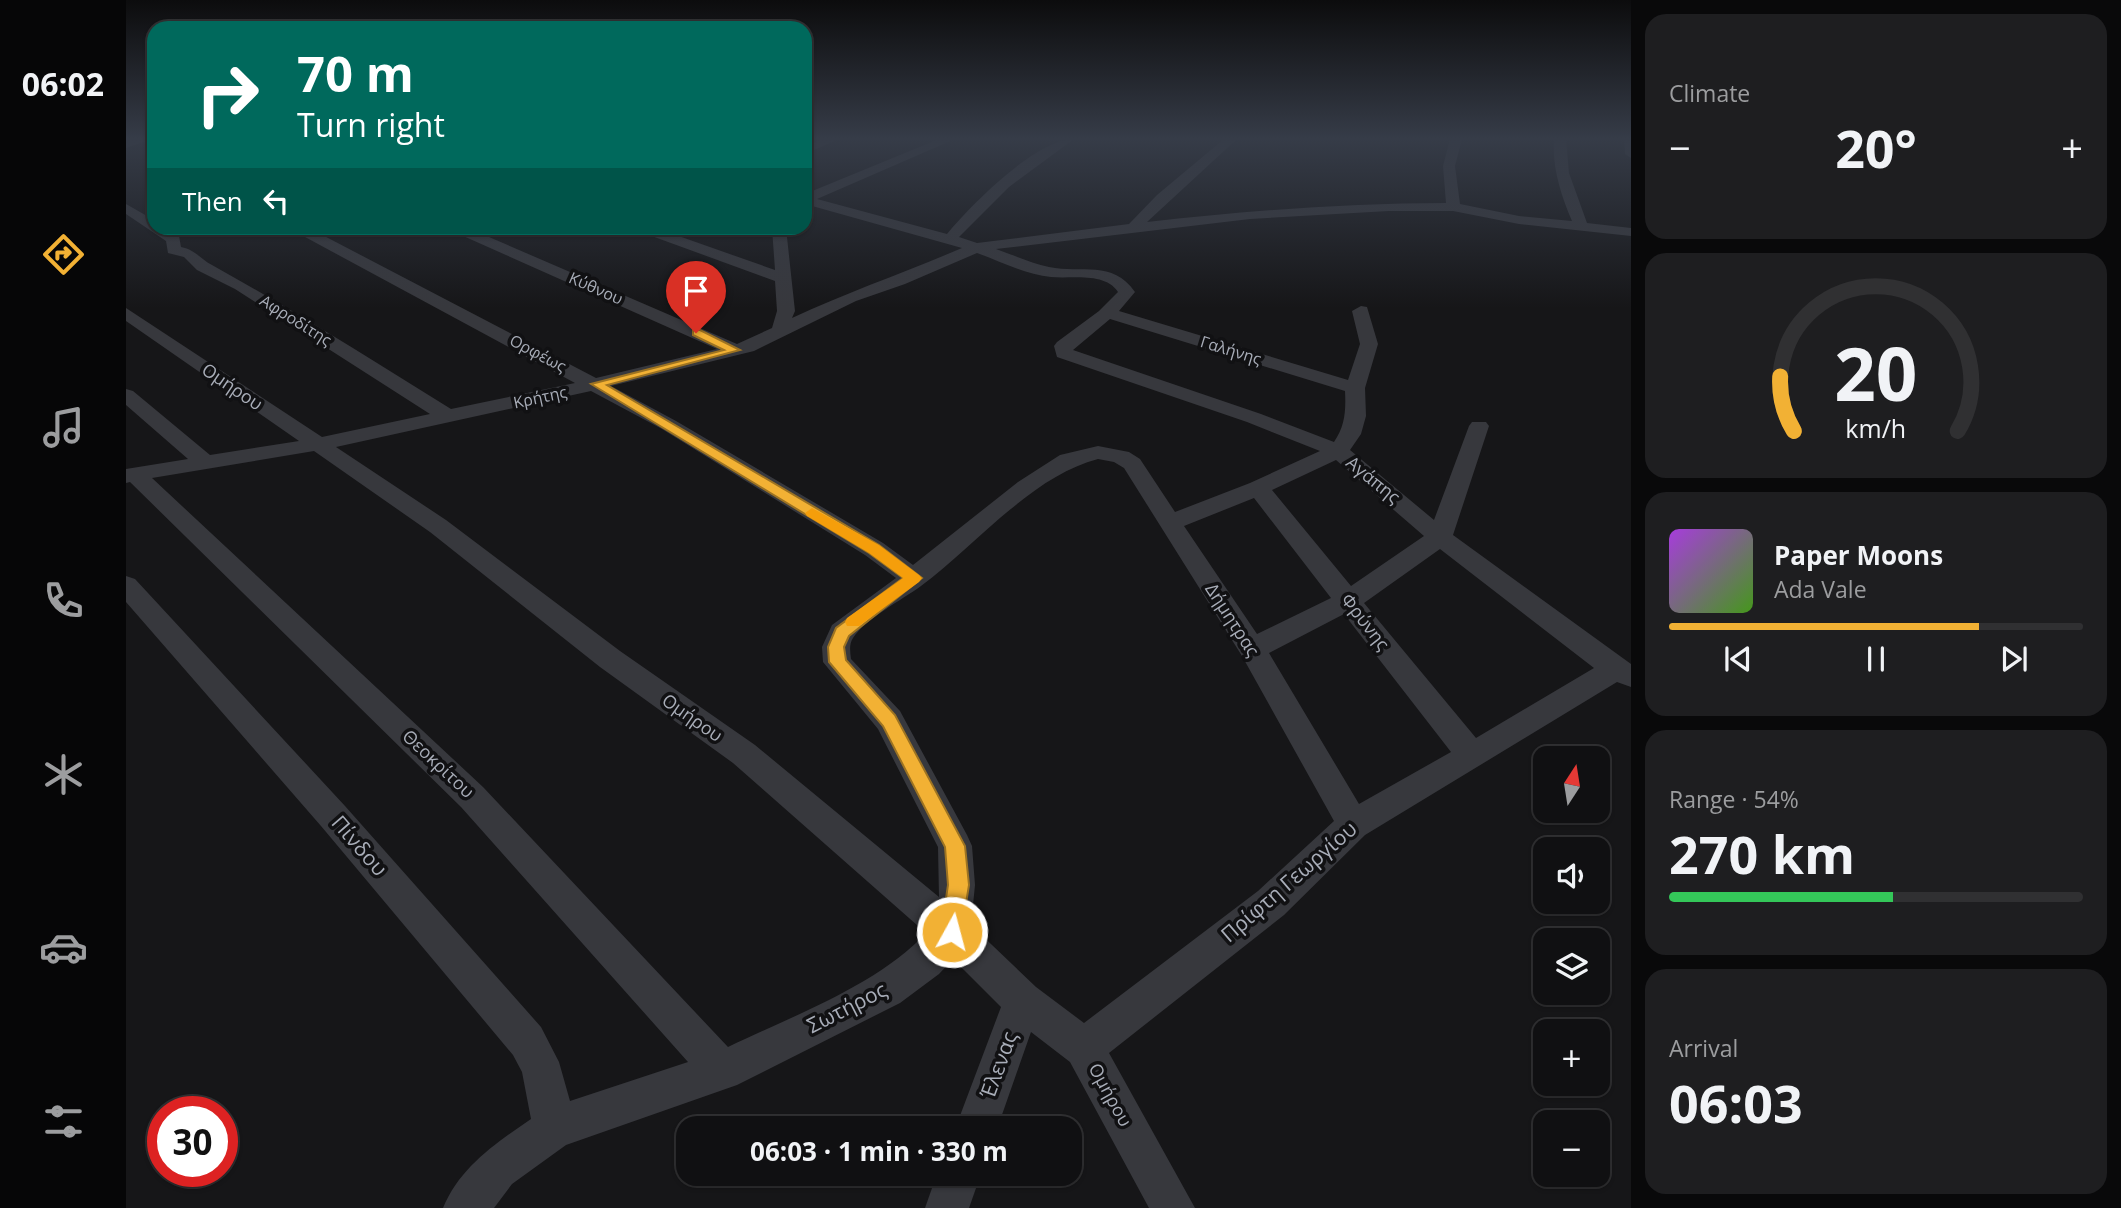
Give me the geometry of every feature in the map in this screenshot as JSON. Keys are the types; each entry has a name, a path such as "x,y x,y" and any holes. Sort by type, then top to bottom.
{"street":[{"path":"950,239 991,195"},
{"path":"1135,226 1165,195"},
{"path":"1452,195 1453,207"},
{"path":"1569,195 1582,228"},
{"path":"812,201 950,239 1048,272 1095,274 1120,282 1127,292 1107,313 1063,346 1064,353 1074,358"},
{"path":"976,248 1135,226 1332,209 1453,207 1519,220 1631,232"},
{"name":"Αφροδίτης","path":"126,208 147,222"},
{"name":"Αφροδίτης","path":"168,235 174,239 173,250 188,253 203,267 241,286 447,416"},
{"name":"Ορφέως","path":"312,235 597,384 874,549 914,578"},
{"name":"Κύθνου","path":"473,235 735,350"},
{"path":"663,235 783,278"},
{"path":"779,334 786,311 780,235"},
{"name":"Κρήτης","path":"130,476 319,444 597,384 735,350 779,334 850,297 899,281 976,248"},
{"path":"1170,523 1258,488 1338,451 1350,434 1356,416 1355,388 1369,344 1361,312"},
{"name":"Ομήρου","path":"126,313 438,526 610,659 744,754 952,932 1022,1001 1084,1048 1173,1208"},
{"name":"Γαλήνης","path":"1107,313 1355,388"},
{"name":"Αγάπης","path":"1074,358 1254,418 1338,451 1440,537 1623,672"},
{"path":"126,395 206,463"},
{"path":"1252,649 1348,601 1440,537 1479,426"},
{"name":"Δήμητρας","path":"1084,454 1108,453 1132,464 1252,649 1353,824"},
{"path":"952,932 958,885 955,846 889,720 837,662 836,647 842,632 857,618 914,578 1026,487 1068,460 1084,454"},
{"name":"Θεοκρίτου","path":"130,476 472,797 723,1071"},
{"name":"Φρύνης","path":"1258,488 1472,756"},
{"name":"Πίνδου","path":"126,586 333,816 527,1041 538,1057 545,1077 554,1128"},
{"name":"Πρίφτη Γεωργίου","path":"1084,1048 1271,903 1353,824 1623,672"},
{"name":"Σωτήρος","path":"465,1208 497,1169 554,1128 723,1071 887,990 926,961 952,932"},
{"name":"Έλενας","path":"981,1116 1022,1001"},
{"path":"947,1208 955,1186"}],"slow traffic":[{"path":"812,513 874,549 914,578 853,622"}],"route":[{"path":"696,333 735,350 597,384 874,549 914,578 857,618 842,632 836,647 837,662 889,720 955,846 958,885 952,932"}]}
